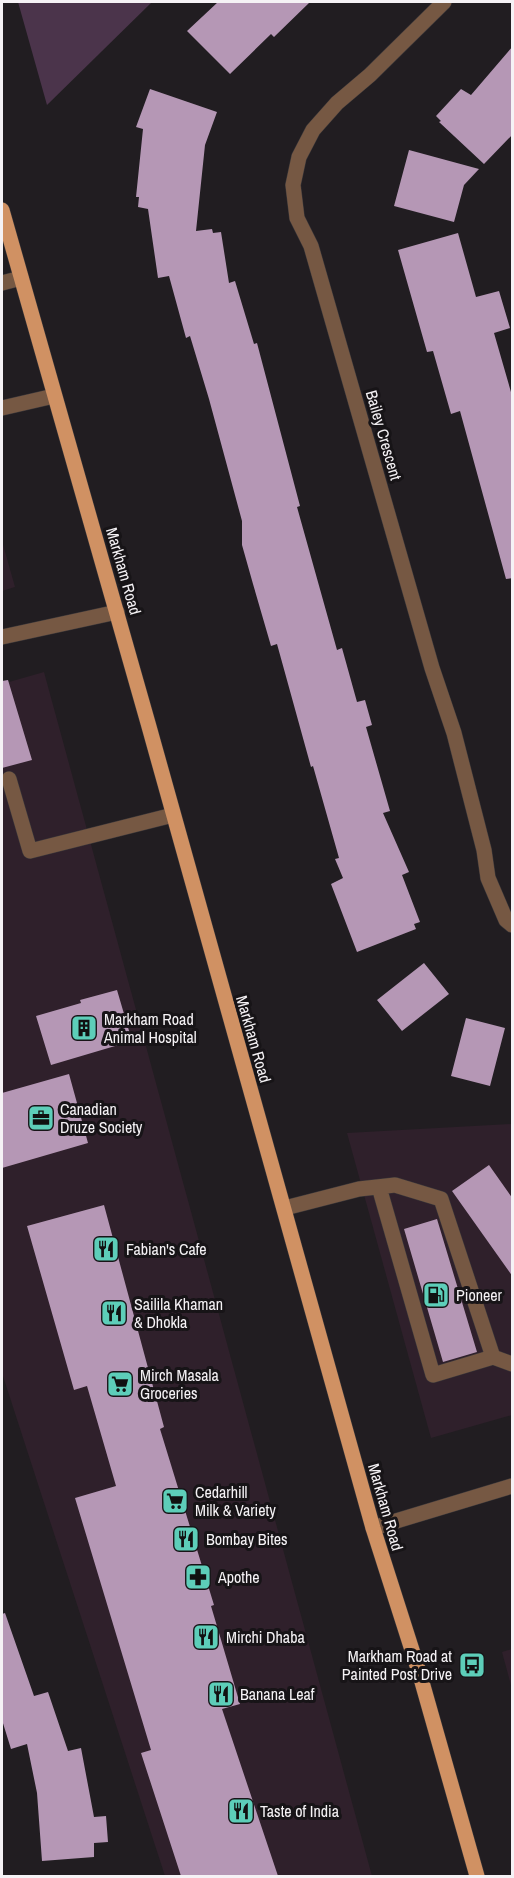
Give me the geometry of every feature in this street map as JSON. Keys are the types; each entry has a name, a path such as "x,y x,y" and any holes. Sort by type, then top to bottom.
{"main road":[{"name":"Markham Road","path":"2,210 285,1208 373,1528 420,1675 477,1876"}],"street":[{"name":"Bailey Crescent","path":"444,2 370,75 337,103 313,130 299,157 293,185 297,218 311,246 432,668 454,733 484,850 488,878 506,920 513,925"},
{"path":"2,283 21,278"},
{"path":"2,408 54,396"},
{"path":"2,637 117,612"},
{"path":"9,779 30,850 174,815"},
{"path":"285,1208 359,1189 395,1185 441,1199 448,1236 470,1309 493,1357"},
{"path":"379,1186 404,1250 425,1324 433,1375 493,1357 513,1364"},
{"path":"373,1528 513,1486"}],"shaded area":[{"path":"18,2 152,2 47,105"},
{"path":"2,541 15,587 2,591"},
{"path":"44,672 372,1876 165,1876 2,1373 2,684"},
{"path":"512,1124 512,1415 431,1438 347,1133"},
{"path":"512,1649 512,1689 502,1652"}],"building":[{"path":"218,2 310,2 274,37 271,34 230,74 187,31"},
{"path":"513,46 513,134 484,164 439,122 441,121 436,116 461,89 471,95"},
{"path":"150,89 217,112 205,145 196,231 212,229 213,233 221,232 229,283 235,281 254,344 257,343 300,506 297,507 337,650 342,648 357,702 365,700 372,725 366,727 390,811 383,813 409,872 402,875 420,922 414,924 416,929 357,952 331,884 343,878 335,859 339,858 277,644 271,646 253,584 242,545 242,521 209,399 190,336 186,338 169,276 158,278 148,209 138,207 139,197 136,197 143,129 136,127"},
{"path":"409,150 479,169 464,185 454,222 394,206"},
{"path":"458,233 476,297 499,291 510,328 494,333 513,399 513,578 506,579 460,411 451,414 433,351 427,352 398,250"},
{"path":"8,680 32,760 2,768 2,681"},
{"path":"424,963 449,994 402,1031 377,1000"},
{"name":"Markham Road Animal Hospital","path":"117,990 132,1041 51,1065 36,1016"},
{"path":"466,1018 505,1028 490,1086 451,1076"},
{"name":"Canadian Druze Society","path":"69,1074 88,1143 2,1168 2,1093"},
{"path":"489,1165 513,1199 513,1277 452,1191"},
{"path":"104,1205 164,1427 160,1429 214,1605 211,1606 240,1704 222,1709 278,1876 181,1876 141,1753 151,1750 75,1498 116,1486 87,1386 74,1390 27,1226"},
{"path":"437,1219 477,1352 443,1362 404,1229"},
{"path":"5,1613 34,1696 48,1692 68,1751 81,1748 94,1817 106,1816 108,1842 94,1843 94,1857 42,1861 37,1793 27,1744 11,1749 2,1720 2,1614"}],"place":[{"name":"Markham Road Animal Hospital","path":"84,1028"},
{"name":"Canadian Druze Society","path":"41,1118"},
{"name":"Fabian's Cafe","path":"106,1249"},
{"name":"Pioneer","path":"436,1295"},
{"name":"Sailila Khaman & Dhokla","path":"114,1313"},
{"name":"Mirch Masala Groceries","path":"120,1384"},
{"name":"Cedarhill Milk & Variety","path":"175,1501"},
{"name":"Bombay Bites","path":"186,1539"},
{"name":"Apothe","path":"198,1577"},
{"name":"Mirchi Dhaba","path":"206,1637"},
{"name":"Markham Road at Painted Post Drive","path":"472,1665"},
{"name":"Banana Leaf","path":"221,1694"},
{"name":"Taste of India","path":"241,1811"}]}
